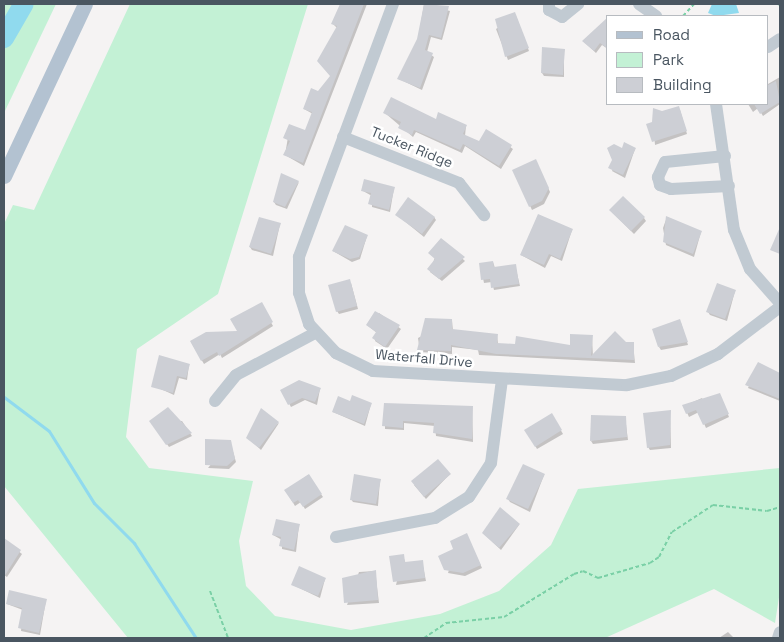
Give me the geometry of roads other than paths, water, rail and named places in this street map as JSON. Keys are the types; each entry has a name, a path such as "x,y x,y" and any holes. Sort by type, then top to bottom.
{"main road":[{"path":"4,176 85,4"}],"street":[{"name":"Waterfall Drive","path":"393,4 299,257 299,292 315,333 336,353 373,371 502,380 627,385 671,376 718,354 780,305"},
{"path":"549,4 549,10 562,17 578,4"},
{"path":"639,4 655,15"},
{"path":"769,46 780,40"},
{"path":"716,105 725,156 734,230 750,269 780,305"},
{"name":"Tucker Ridge","path":"343,137 459,183 484,215"},
{"path":"725,156 665,162 658,177 660,185 671,189 729,186"},
{"path":"215,401 236,376 315,333"},
{"path":"336,537 435,518 469,497 491,463 502,380"},
{"path":"778,638 780,632"}],"water":[{"path":"712,4 736,4 739,13 713,15 708,13"}],"waterway":[{"path":"4,38 24,4"},
{"path":"4,397 49,431 94,503 134,543 196,638"}]}
